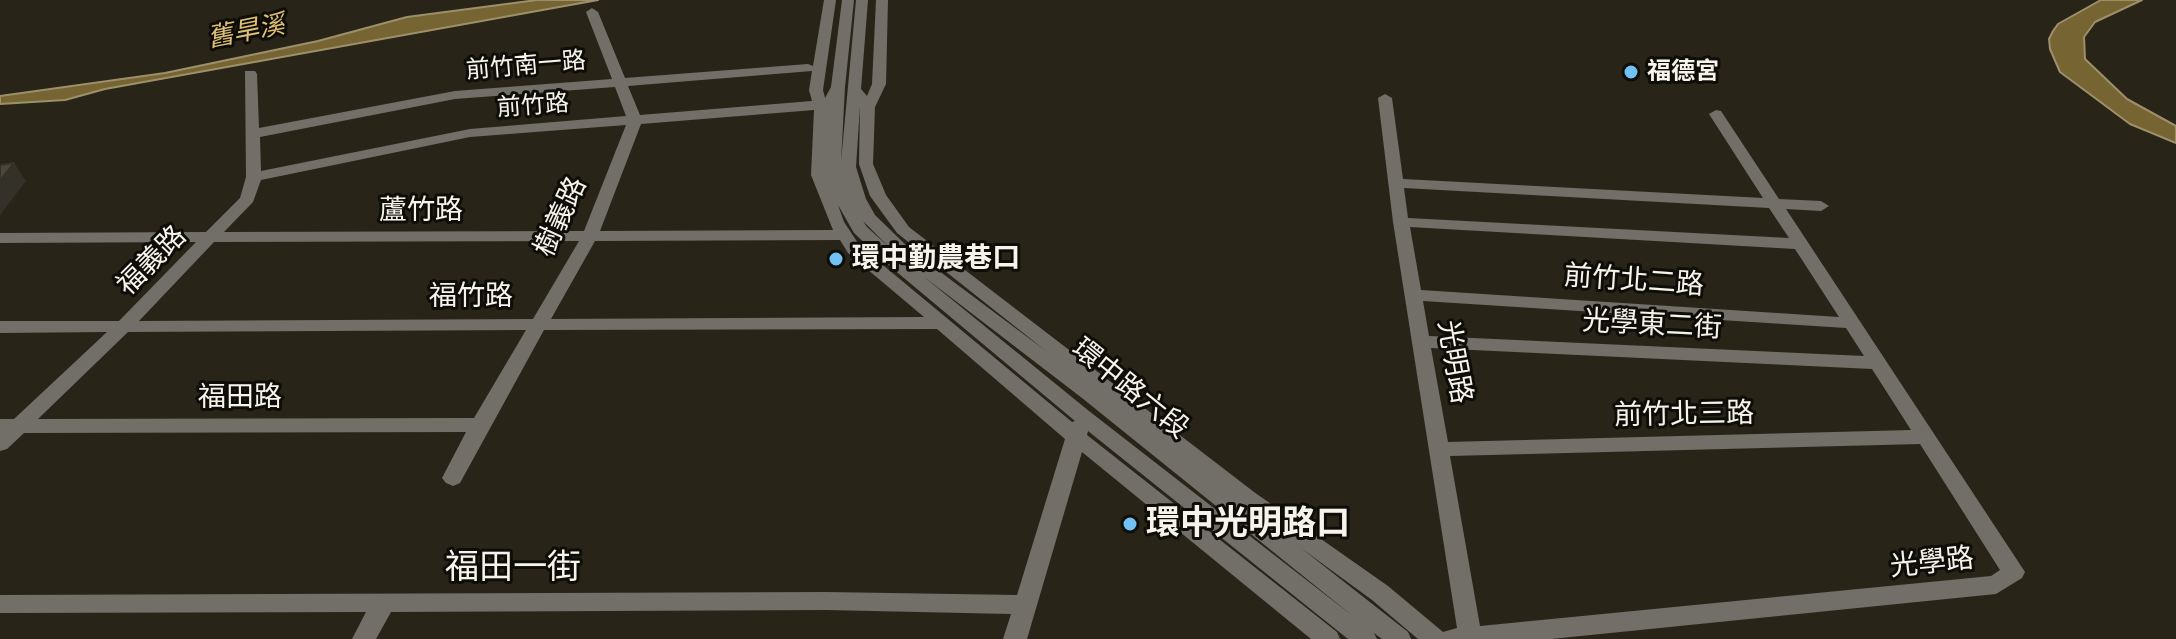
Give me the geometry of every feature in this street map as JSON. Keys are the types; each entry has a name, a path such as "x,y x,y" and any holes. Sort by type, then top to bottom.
{"street":[{"path":"830,0 816,90 833,171"},
{"path":"838,0 846,20"},
{"path":"848,0 846,82 868,107"},
{"path":"833,171 862,0"},
{"path":"861,19 870,0"},
{"path":"882,0 879,84 868,107 866,164 878,196 903,230 1091,386 1380,593 1435,639"},
{"path":"592,12 635,120"},
{"name":"前竹南一路","path":"251,134 455,95 808,68"},
{"path":"250,74 254,177"},
{"path":"821,109 846,82"},
{"name":"光明路","path":"1385,98 1401,222 1441,449 1461,637"},
{"name":"前竹路","path":"254,177 470,133 821,109"},
{"name":"光學路","path":"1461,637 1996,585 2014,572 1716,114"},
{"name":"樹義路","path":"453,478 480,425 590,236 635,120"},
{"name":"環中路六段","path":"833,171 843,235 873,267 941,323 1079,426 1179,481 1284,550 1399,639"},
{"name":"環中路六段","path":"833,171 858,199 868,217 905,254 1091,386 1179,481 1365,639"},
{"name":"環中路六段","path":"833,171 845,204 860,230 1079,426 1328,639"},
{"name":"福義路","path":"0,444 10,426 123,327 212,237 247,199 254,177"},
{"path":"1396,183 1821,206"},
{"path":"1401,222 1800,244"},
{"name":"蘆竹路","path":"0,238 843,235"},
{"name":"前竹北二路","path":"1413,295 1851,323"},
{"name":"福竹路","path":"0,327 941,323"},
{"name":"光學東二街","path":"1423,342 1878,363"},
{"path":"1015,639 1091,386"},
{"name":"福田路","path":"10,426 480,425"},
{"name":"前竹北三路","path":"1441,449 1928,437"},
{"path":"1272,517 1284,550"},
{"name":"福田一街","path":"0,604 826,601 1027,605"},
{"path":"364,639 384,602"}],"shaded area":[{"name":"舊旱溪","path":"537,0 598,0 105,89 65,100 0,104 0,96 165,73 318,41 407,17"},
{"path":"2101,0 2142,0 2095,22 2084,37 2085,59 2127,99 2176,126 2176,143 2130,124 2060,72 2050,49 2049,39 2053,31 2058,24"}],"building":[{"path":"14,163 0,181 0,165"}],"place":[{"name":"福德宮","path":"1631,72"},
{"name":"環中勤農巷口","path":"836,259"},
{"name":"環中光明路口","path":"1130,524"}]}
